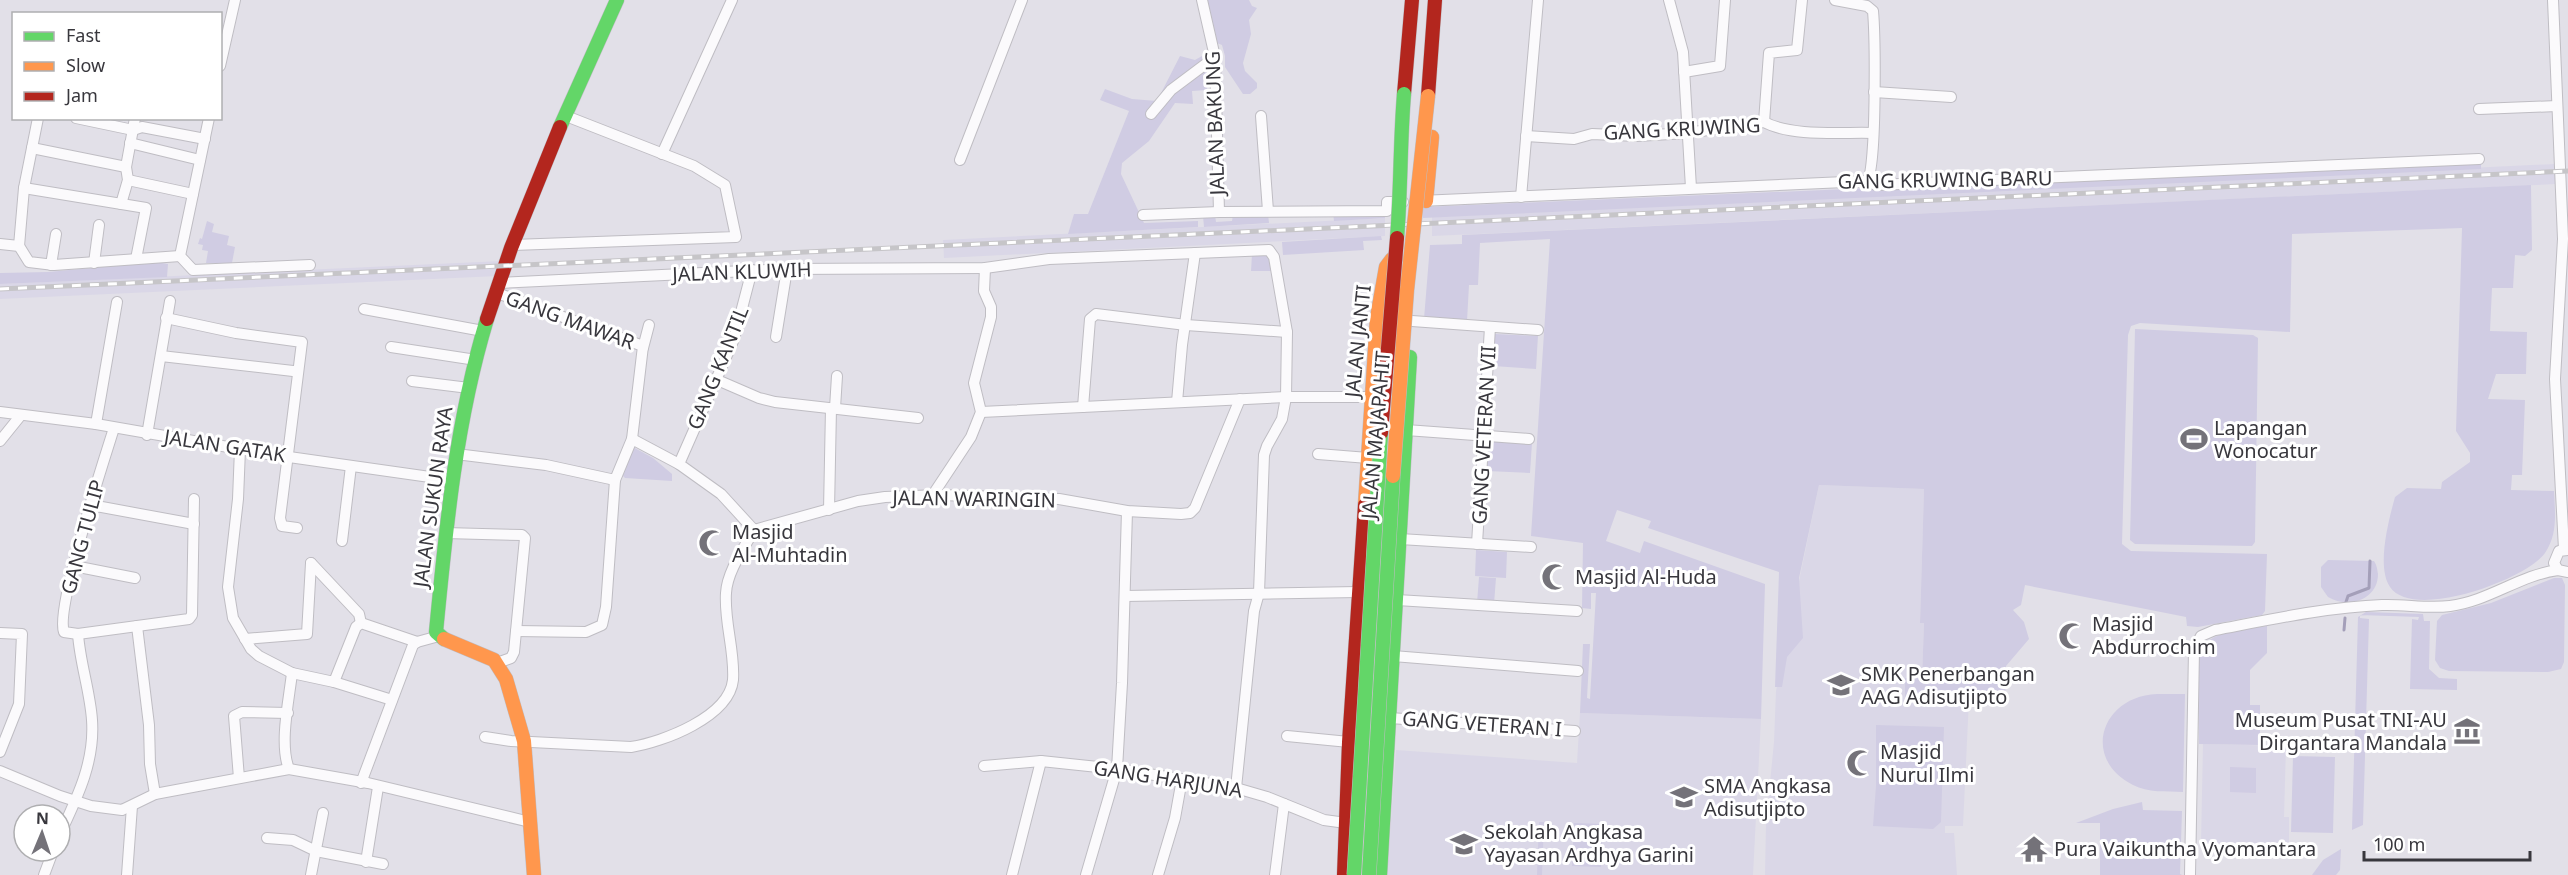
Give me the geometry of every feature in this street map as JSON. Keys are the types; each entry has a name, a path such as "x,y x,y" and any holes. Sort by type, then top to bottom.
{"main road":[{"name":"JALAN SUKUN RAYA","path":"439,636 436,632 451,480 483,331 513,245 617,0"},
{"path":"1404,0 1394,111 1405,199"},
{"name":"JALAN MAJAPAHIT","path":"1405,199 1400,140 1412,0"},
{"name":"JALAN MAJAPAHIT","path":"1354,875 1376,502 1424,0"},
{"name":"JALAN MAJAPAHIT","path":"1369,875 1390,504 1435,0"},
{"path":"1426,201 1443,0"},
{"path":"1394,111 1400,124 1414,127 1428,121 1434,114"},
{"path":"1405,199 1434,114"},
{"name":"JALAN JANTI","path":"1344,875 1349,742 1377,318 1386,267 1396,257 1403,263 1406,270 1412,321 1380,875"},
{"path":"1377,318 1394,308 1404,312 1412,321"},
{"path":"1362,526 1401,534"},
{"path":"439,636 497,663 506,679 524,741 534,875"}],"street":[{"path":"222,57 235,0"},
{"path":"662,154 732,0"},
{"path":"960,160 1022,0"},
{"name":"JALAN BAKUNG","path":"1202,0 1215,57 1219,212"},
{"path":"1521,196 1538,0"},
{"path":"1669,0 1683,52 1691,188"},
{"path":"1684,72 1720,66 1725,0"},
{"path":"1764,122 1769,53 1797,50 1802,0"},
{"path":"1835,0 1867,6 1873,11 1874,133 1871,174 1867,181"},
{"path":"2540,573 2559,551 2567,549 2555,379 2563,239 2561,114 2553,0"},
{"path":"1151,114 1171,90 1215,57"},
{"path":"1874,92 1951,97"},
{"path":"2479,109 2561,114"},
{"path":"513,245 736,237 725,185 694,166 566,116"},
{"path":"1143,215 1268,212 1261,116"},
{"path":"38,120 24,188 19,246 29,262 51,265 180,256"},
{"path":"180,256 209,120"},
{"path":"94,121 134,124 205,140"},
{"name":"GANG KRUWING","path":"1526,136 1574,139 1592,134 1637,136 1688,133 1764,122 1797,131 1874,133"},
{"path":"120,204 128,180 126,167 134,124"},
{"path":"130,143 200,160"},
{"path":"32,148 126,167"},
{"name":"GANG KRUWING BARU","path":"1268,212 1387,211 1387,202 1405,199 1426,201 1867,181 1876,185 2479,159"},
{"path":"128,180 193,194"},
{"path":"24,188 146,208 136,260"},
{"path":"94,263 99,225"},
{"path":"51,265 56,234"},
{"path":"0,244 19,246"},
{"path":"1177,402 1182,345 1195,253 1267,250 1271,252 1287,332 1286,397 1282,419 1264,455 1259,593 1254,611 1236,788"},
{"name":"JALAN KLUWIH","path":"498,288 752,270 985,268 1049,259 1195,253"},
{"path":"180,256 193,270 310,265"},
{"path":"932,496 971,437 981,412 974,383 991,317 991,307 984,291 985,268"},
{"path":"776,337 787,269"},
{"name":"GANG KANTIL","path":"679,464 734,339 752,270"},
{"name":"GANG MAWAR","path":"498,288 643,347"},
{"path":"147,435 170,301"},
{"path":"96,424 117,302"},
{"path":"364,309 483,331"},
{"path":"1083,407 1092,316 1096,314 1186,325 1287,332"},
{"path":"166,318 236,333 301,341 280,523 286,528 297,528"},
{"path":"1412,321 1538,330"},
{"path":"516,631 586,632 602,625 606,607 615,480 632,439 643,347 649,325"},
{"name":"GANG VETERAN VII","path":"1478,544 1490,327"},
{"path":"391,347 476,360"},
{"path":"161,356 293,371"},
{"path":"829,510 833,408 837,376"},
{"path":"715,379 767,400 918,418"},
{"path":"412,381 469,388"},
{"path":"981,412 1286,397 1372,397"},
{"name":"JALAN WARINGIN","path":"754,530 858,501 885,497 1059,499 1127,511 1186,514 1195,508 1240,399"},
{"name":"JALAN GATAK","path":"0,412 96,424 147,435 451,480"},
{"path":"0,441 21,415"},
{"name":"GANG TULIP","path":"78,634 64,632 62,624 74,566 114,428"},
{"path":"1407,430 1529,439"},
{"path":"485,737 614,747 645,745 710,715 729,696 733,680 726,591 732,573 754,530 721,494 679,464 632,439"},
{"path":"240,449 238,500 228,587 233,618 245,639 259,656 292,673 334,682 392,700"},
{"path":"456,454 546,465 615,480"},
{"path":"1318,454 1368,458"},
{"path":"342,541 351,466"},
{"path":"72,811 87,768 92,733 78,634 180,622 191,617 194,499"},
{"path":"91,505 194,524"},
{"path":"1086,875 1117,769 1127,511"},
{"path":"445,532 524,536 514,652 511,658 497,663"},
{"path":"1401,534 1478,544 1532,547"},
{"path":"2190,875 2194,650 2201,636 2226,628 2355,607 2451,606 2486,597 2540,573 2563,571 2554,558"},
{"path":"245,639 307,634 311,562 359,614 361,623"},
{"path":"74,566 135,578"},
{"path":"1125,596 1358,592"},
{"path":"1397,600 1577,611"},
{"path":"361,623 417,642"},
{"path":"334,682 356,627 361,623"},
{"path":"137,626 155,794"},
{"path":"0,633 22,634 19,704 0,752"},
{"path":"361,783 413,645 439,636"},
{"path":"1393,656 1578,671"},
{"path":"289,769 285,757 292,673"},
{"path":"238,778 234,716 242,712 288,713"},
{"name":"GANG VETERAN I","path":"1390,718 1575,731"},
{"path":"1287,736 1349,742"},
{"path":"1012,875 1041,761"},
{"name":"GANG HARJUNA","path":"984,766 1041,761 1182,779 1236,788 1324,820 1346,823"},
{"path":"0,771 77,801 122,810 155,794 289,769 530,822"},
{"path":"1158,875 1175,818 1182,779"},
{"path":"366,862 378,787"},
{"path":"1275,875 1284,804"},
{"path":"127,875 132,806"},
{"path":"311,875 323,813"},
{"path":"267,838 293,840 316,851 383,864"}],"shaded area":[{"path":"1205,0 1249,0 1252,6 1257,8 1249,20 1251,34 1243,63 1245,71 1257,83 1257,88 1250,94 1243,94 1225,67 1222,45 1217,43"},
{"path":"1180,56 1195,60 1202,56 1213,65 1213,75 1206,76 1207,90 1192,91 1193,104 1175,103 1149,141 1122,163 1121,174 1144,223 1198,221 1198,227 1068,234 1074,214 1088,214 1129,111 1100,100 1105,89 1132,99 1157,101"},
{"path":"2481,162 2481,169 1423,218 1423,207"},
{"path":"2555,164 2556,184 1432,236 1432,217"},
{"path":"2531,185 2532,250 2525,256 2515,255 2513,288 2492,288 2490,331 2527,332 2526,374 2496,374 2488,399 2525,400 2522,475 2512,475 2511,490 2554,491 2554,531 2545,553 2534,564 2494,585 2444,598 2421,600 2402,596 2390,587 2386,578 2385,543 2395,497 2407,488 2441,489 2442,482 2470,462 2470,453 2456,431 2462,228 2292,234 2290,332 2140,323 2131,326 2128,335 2122,544 2131,551 2267,554 2265,611 2262,615 2198,627 2187,626 2186,617 2025,585 2021,605 2013,610 2024,622 2029,639 2006,666 2005,700 1905,697 1905,678 1922,678 1924,623 1920,623 1924,489 1819,485 1799,578 1803,638 1787,657 1782,687 1775,687 1779,572 1648,528 1651,521 1617,510 1606,541 1640,553 1644,541 1765,584 1761,719 1580,713 1583,644 1590,644 1587,698 1590,699 1596,593 1591,593 1591,609 1582,608 1583,543 1531,536 1550,239 1480,243 1478,285 1469,285 1467,321 1424,319 1430,245 1462,244 1462,235"},
{"path":"1384,212 1385,218 1334,221 1333,213"},
{"path":"1268,214 1269,223 1204,227 1203,216 1215,215 1216,222 1232,221 1233,215"},
{"path":"1385,218 1385,236 944,258 943,240"},
{"path":"207,221 214,224 212,232 229,236 227,245 235,247 232,263 206,263 208,251 202,250 203,245 198,244 200,238 202,239"},
{"path":"1381,236 1382,240 1363,241 1364,250 1283,255 1282,242"},
{"path":"1252,254 1269,254 1273,271 1251,271"},
{"path":"502,261 498,276 0,299 0,284"},
{"path":"156,262 168,264 167,277 0,284 0,273 48,272"},
{"name":"Lapangan Wonocatur","path":"2135,329 2253,335 2258,338 2255,542 2252,546 2135,544 2130,540"},
{"path":"1495,334 1538,336 1536,369 1493,366"},
{"path":"1489,441 1532,443 1530,473 1487,471"},
{"path":"631,446 653,458 672,474 672,481 625,478 620,473"},
{"name":"SMK Penerbangan AAG Adisutjipto","path":"1819,485 1924,489 1920,622 1924,623 1922,678 1905,697 1969,699 1963,826 1945,826 1945,833 1954,833 1957,875 1765,875 1766,824 1774,742 1776,691"},
{"path":"1476,550 1507,552 1506,578 1475,576"},
{"path":"2328,560 2374,561 2378,574 2377,583 2367,596 2360,600 2336,601 2328,597 2321,587 2321,567"},
{"path":"1479,577 1496,578 1494,604 1477,603"},
{"path":"2554,578 2562,578 2565,585 2564,662 2561,669 2548,672 2449,671 2440,668 2435,660 2437,621 2442,615 2491,603"},
{"path":"2366,612 2423,614 2424,621 2430,621 2429,669 2439,678 2457,679 2457,690 2410,689 2412,619 2418,620 2419,617 2361,615"},
{"path":"2358,617 2360,618 2369,619 2363,825 2352,830"},
{"path":"2267,626 2267,653 2250,670 2250,705 2260,705 2260,745 2199,744 2199,655 2203,646 2218,635 2227,632"},
{"path":"2185,694 2183,792 2157,791 2133,785 2117,773 2107,760 2103,745 2104,730 2111,717 2123,705 2138,697"},
{"path":"1580,713 1761,719 1753,875 1387,875 1396,750 1577,763"},
{"path":"1876,725 1944,727 1941,822 1933,829 1873,826 1876,786"},
{"path":"2203,744 2286,746 2284,817 2289,817 2289,847 2201,844"},
{"path":"2293,756 2335,757 2333,833 2291,832"},
{"path":"2230,767 2256,768 2256,793 2230,792"},
{"path":"2142,802 2143,810 2182,811 2180,874 2182,875 2100,875 2100,823 2076,823 2113,809"},
{"path":"1539,822 1544,822 1542,875 1537,875"},
{"path":"1574,823 1602,824 1601,867 1572,866"},
{"path":"2341,849 2340,870 2336,875 2312,875 2323,860"}],"waterway":[{"path":"2346,602 2348,596 2369,588 2370,561"},
{"path":"2344,630 2345,618"}],"railway":[{"path":"0,289 2568,171"}],"traffic: fast":[{"path":"560,127 617,0"},
{"path":"1397,238 1404,94"},
{"path":"444,639 436,632 454,474 467,396 487,319"},
{"path":"1380,875 1410,357"},
{"path":"1354,875 1381,433"},
{"path":"1369,875 1393,476"}],"traffic: slow":[{"path":"1393,476 1407,290 1428,96"},
{"path":"1426,201 1432,137"},
{"path":"1365,505 1377,318 1386,267 1392,259 1396,258"},
{"path":"444,639 494,660 506,679 524,741 534,875"}],"traffic: jam":[{"path":"1404,94 1412,0"},
{"path":"1428,96 1435,0"},
{"path":"487,319 511,248 560,127"},
{"path":"1381,433 1397,238"},
{"path":"1344,875 1349,742 1365,505"}],"place":[{"name":"Lapangan Wonocatur","path":"2194,439"},
{"name":"Masjid Al-Muhtadin","path":"712,543"},
{"name":"Masjid Al-Huda","path":"1555,577"},
{"name":"Masjid Abdurrochim","path":"2072,636"},
{"name":"SMK Penerbangan AAG Adisutjipto","path":"1841,685"},
{"name":"Museum Pusat TNI-AU Dirgantara Mandala","path":"2467,731"},
{"name":"Masjid Nurul Ilmi","path":"1860,763"},
{"name":"SMA Angkasa Adisutjipto","path":"1684,797"},
{"name":"Sekolah Angkasa Yayasan Ardhya Garini","path":"1464,844"},
{"name":"Pura Vaikuntha Vyomantara","path":"2034,849"}]}
